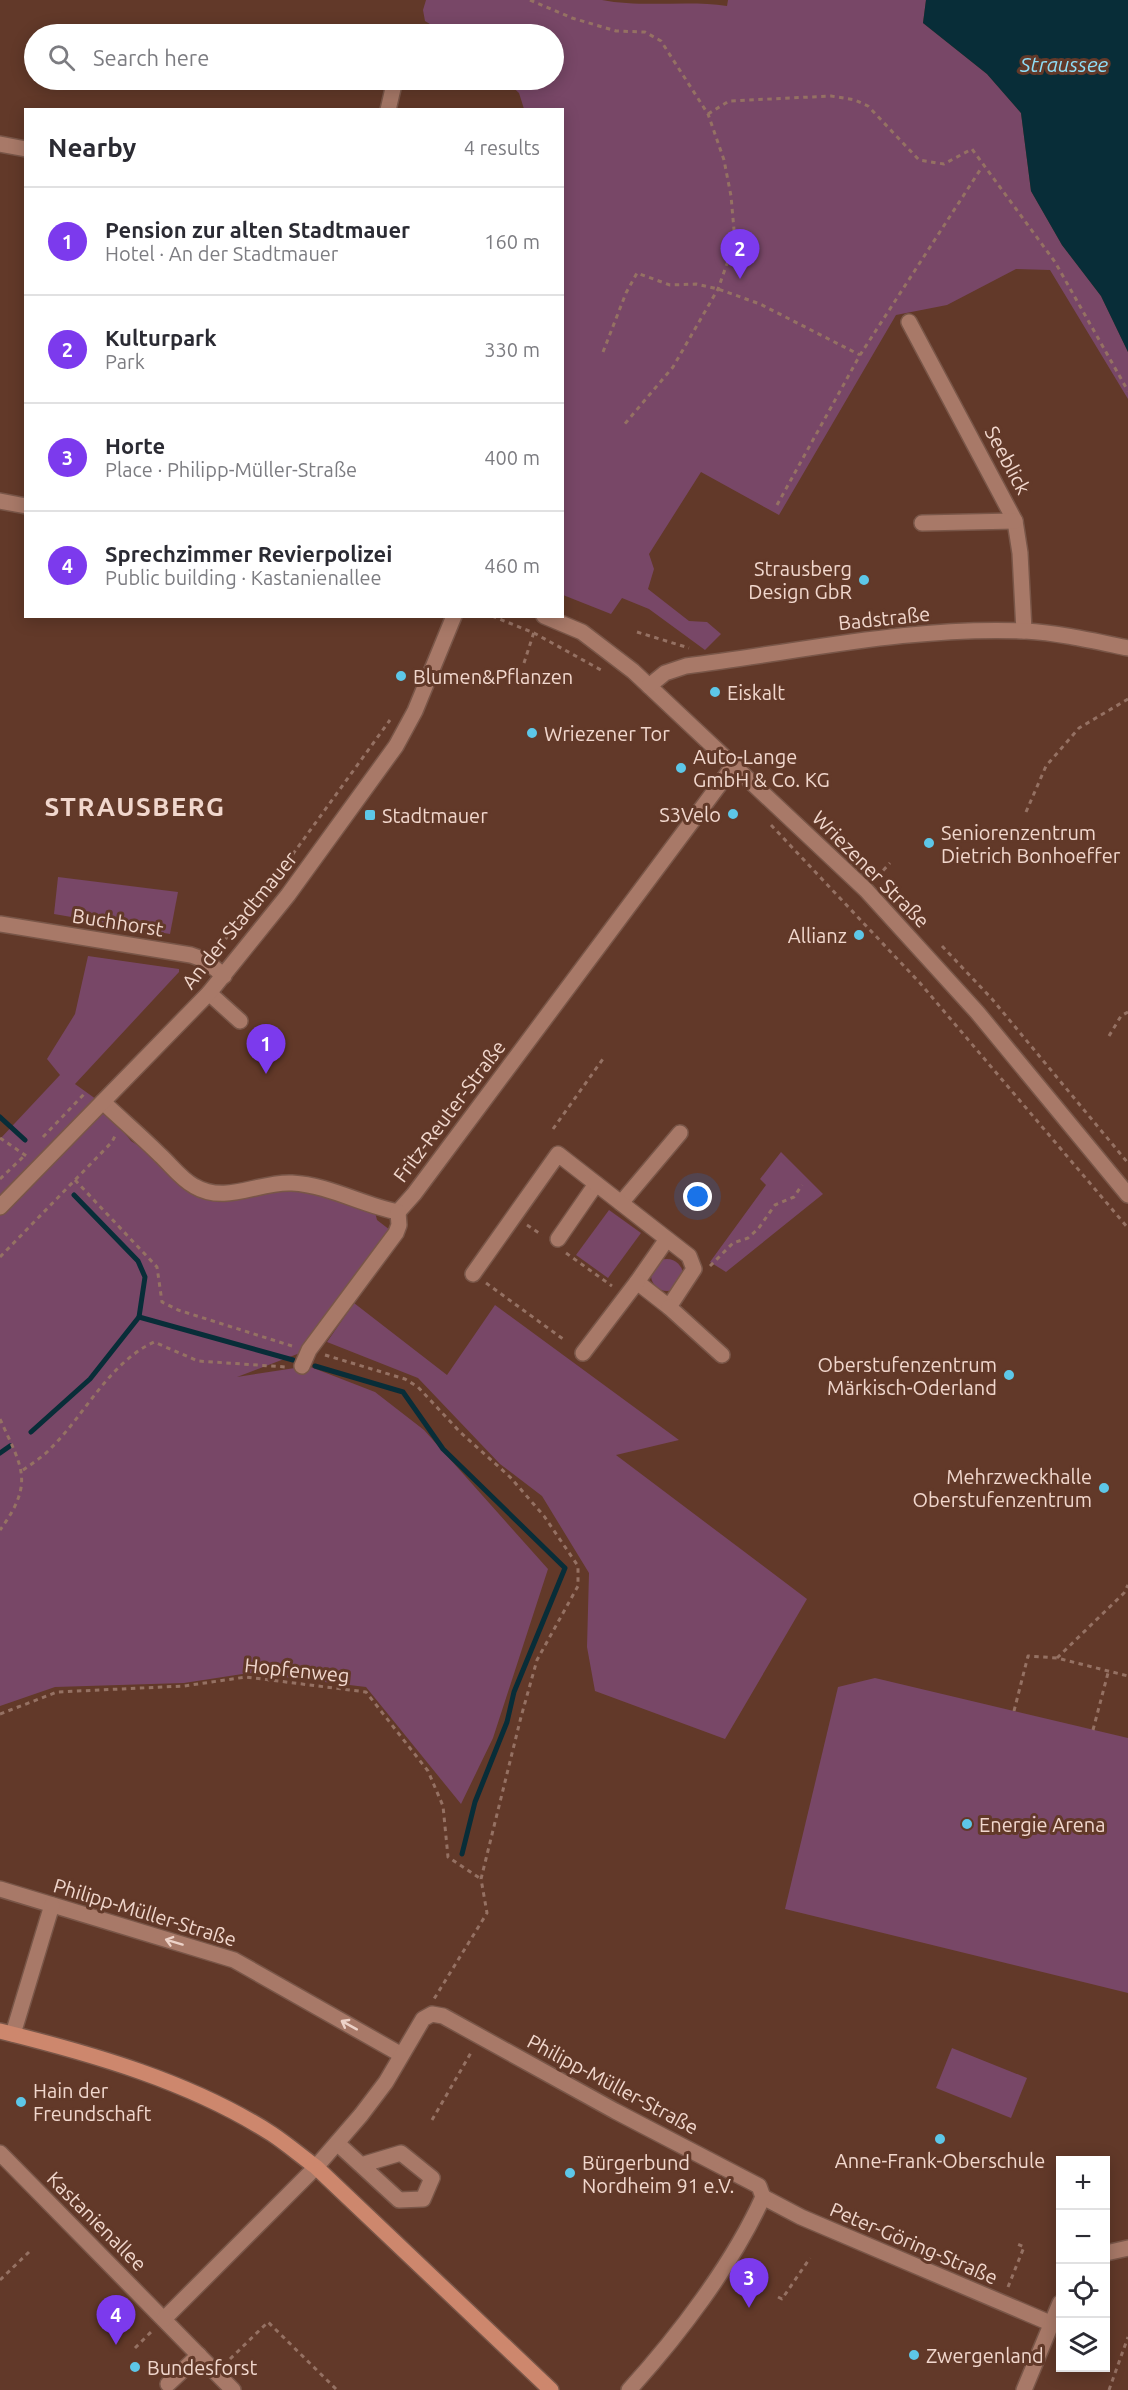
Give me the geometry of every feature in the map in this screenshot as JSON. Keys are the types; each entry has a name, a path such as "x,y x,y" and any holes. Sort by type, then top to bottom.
{"main road":[{"path":"7,2033 100,2059 199,2095 273,2134 316,2167 551,2390"}],"street":[{"path":"388,108 393,90"},
{"path":"0,144 24,149"},
{"name":"Seeblick","path":"909,322 1015,521 1020,552 1024,631"},
{"path":"0,501 24,506"},
{"path":"922,523 1015,521"},
{"name":"An der Stadtmauer","path":"0,1208 209,993 288,895 396,746 415,711 453,618"},
{"name":"Wriezener Straße","path":"548,618 592,638 649,686 866,890 928,956 1128,1195"},
{"name":"Badstraße","path":"649,686 665,673 686,666 841,642 918,633 1024,631 1057,634 1128,648"},
{"name":"Fritz-Reuter-Straße","path":"103,1102 194,1186 214,1194 243,1191 261,1185 293,1183 342,1195 374,1208 398,1212 734,765"},
{"name":"Buchhorst","path":"0,924 191,955 205,960 224,976"},
{"path":"209,993 240,1021"},
{"path":"621,1203 680,1133"},
{"path":"473,1274 558,1154 689,1256 694,1269 669,1306"},
{"path":"556,1243 596,1184"},
{"path":"305,1359 396,1233 398,1212"},
{"path":"583,1353 667,1239"},
{"path":"637,1282 669,1306 722,1355"},
{"name":"Philipp-Müller-Straße","path":"0,1889 234,1960 400,2054"},
{"path":"7,2033 52,1905"},
{"path":"164,2319 316,2167 386,2082 400,2054 423,2019 432,2014"},
{"name":"Philipp-Müller-Straße","path":"432,2014 443,2016 615,2111 759,2186 763,2198"},
{"path":"337,2143 361,2165"},
{"name":"Kastanienallee","path":"0,2153 233,2390"},
{"path":"629,2390 676,2335 718,2274 763,2198"},
{"name":"Peter-Göring-Straße","path":"763,2198 801,2217 1050,2323"},
{"path":"1110,2251 1128,2248"},
{"path":"1024,2390 1056,2311"},
{"path":"168,2384 199,2355"}],"path":[{"path":"530,0 572,18 616,31 645,32 662,41 708,114 724,160 731,196 735,240 718,289 674,367 623,426"},
{"path":"708,114 729,101 831,96 855,100 868,106 919,160 944,164 972,149 982,167 1055,262 1128,390"},
{"path":"777,505 860,355 982,167"},
{"path":"603,352 626,292 637,273 670,285 696,284 718,289 760,304 860,355"},
{"path":"497,618 534,633 608,674"},
{"path":"637,632 699,652"},
{"path":"524,663 532,637"},
{"path":"1026,812 1046,766 1079,728 1128,699"},
{"path":"220,946 285,865 394,714"},
{"path":"770,823 775,832 899,959 1128,1227"},
{"path":"1110,1036 1120,1016 1128,1012"},
{"path":"553,1129 605,1056"},
{"path":"0,1257 112,1142 122,1119"},
{"path":"0,1138 21,1150"},
{"path":"75,1180 157,1267 162,1302 305,1359 364,1365 405,1379 418,1387 460,1432 510,1477 544,1516 578,1566 578,1587 537,1660 481,1879 487,1913 483,1924 428,2006 432,2014"},
{"path":"694,1269 714,1265 733,1243 748,1238 758,1229 775,1205 794,1197 802,1185"},
{"path":"514,1215 627,1296"},
{"path":"473,1274 563,1339"},
{"path":"23,1470 52,1448 104,1383 141,1347 154,1342 198,1362 215,1364 290,1368 305,1359"},
{"path":"0,1419 23,1470 12,1514 0,1530"},
{"path":"1057,1658 1124,1593 1128,1585"},
{"path":"1014,1711 1028,1656 1057,1658 1108,1673 1128,1676"},
{"path":"1093,1730 1108,1673"},
{"name":"Hopfenweg","path":"0,1714 57,1692 184,1686 246,1677 366,1692 428,1771 443,1806 448,1857 481,1879"},
{"path":"432,2120 480,2037"},
{"path":"1001,2302 1024,2247 1015,2243"},
{"path":"0,2280 29,2252"},
{"path":"778,2297 782,2299 810,2258"},
{"path":"135,2348 164,2319"},
{"path":"230,2359 268,2322 337,2390"},
{"path":"1109,2390 1128,2337"}],"shaded area":[{"path":"426,0 602,0 727,6 728,0 926,0 923,23 987,74 1021,113 1031,191 1062,245 1101,296 1128,352 1128,399 1050,270 1016,269 947,305 896,315 779,515 701,472 649,554 654,569 648,589 689,621 707,622 721,634 705,650 649,609 622,598 611,614 564,595 564,108 524,108 516,90 564,90 564,24 430,24 425,21 423,10"},
{"path":"58,877 178,892 170,934 54,914"},
{"path":"88,956 179,969 179,972 75,1084 100,1102 131,1141 214,1194 278,1183 374,1208 377,1220 390,1230 300,1353 237,1377 308,1366 375,1392 424,1430 548,1569 493,1738 461,1804 366,1687 249,1673 184,1683 55,1687 0,1706 0,1139 60,1075 47,1059 75,1014"},
{"path":"781,1152 823,1194 726,1272 710,1262 766,1185 760,1179"},
{"path":"609,1210 641,1233 608,1278 576,1255"},
{"path":"667,1259 678,1264 683,1275 678,1286 667,1291 656,1286 651,1275 656,1264"},
{"path":"354,1303 447,1375 495,1305 679,1440 616,1455 807,1599 725,1739 595,1691 587,1647 589,1573 542,1496 500,1464 418,1378 327,1342"},
{"name":"Energie Arena","path":"875,1678 1128,1738 1128,1993 785,1909 838,1687"},
{"path":"952,2048 1027,2078 1011,2118 936,2088"}],"water":[{"name":"Straussee","path":"926,0 1128,0 1128,352 1101,296 1062,245 1031,191 1021,113 987,74 923,23"}],"waterway":[{"path":"0,1117 25,1140"},
{"path":"74,1195 138,1261 145,1277 139,1317"},
{"path":"31,1432 90,1379 139,1317 293,1360"},
{"path":"315,1366 403,1392 443,1449 565,1568 514,1692 507,1722 475,1802 462,1854"},
{"path":"0,1453 10,1446"}],"place":[{"name":"Kulturpark","path":"740,279"},
{"name":"Strausberg Design GbR","path":"864,580"},
{"name":"Blumen&Pflanzen","path":"401,676"},
{"name":"Eiskalt","path":"715,692"},
{"name":"Wriezener Tor","path":"532,733"},
{"name":"Auto-Lange GmbH & Co. KG","path":"681,768"},
{"name":"S3Velo","path":"733,814"},
{"name":"Stadtmauer","path":"370,815"},
{"name":"Seniorenzentrum Dietrich Bonhoeffer","path":"929,843"},
{"name":"Allianz","path":"859,935"},
{"name":"Pension zur alten Stadtmauer","path":"266,1074"},
{"name":"Oberstufenzentrum Märkisch-Oderland","path":"1009,1375"},
{"name":"Mehrzweckhalle Oberstufenzentrum","path":"1104,1488"},
{"name":"Energie Arena","path":"967,1824"},
{"name":"Hain der Freundschaft","path":"21,2102"},
{"name":"Anne-Frank-Oberschule","path":"940,2139"},
{"name":"Bürgerbund Nordheim 91 e.V.","path":"570,2173"},
{"name":"Horte","path":"749,2308"},
{"name":"Sprechzimmer Revierpolizei","path":"116,2345"},
{"name":"Zwergenland","path":"914,2355"},
{"name":"Bundesforst","path":"135,2367"}],"district":[{"name":"STRAUSBERG","path":"135,806"}]}
